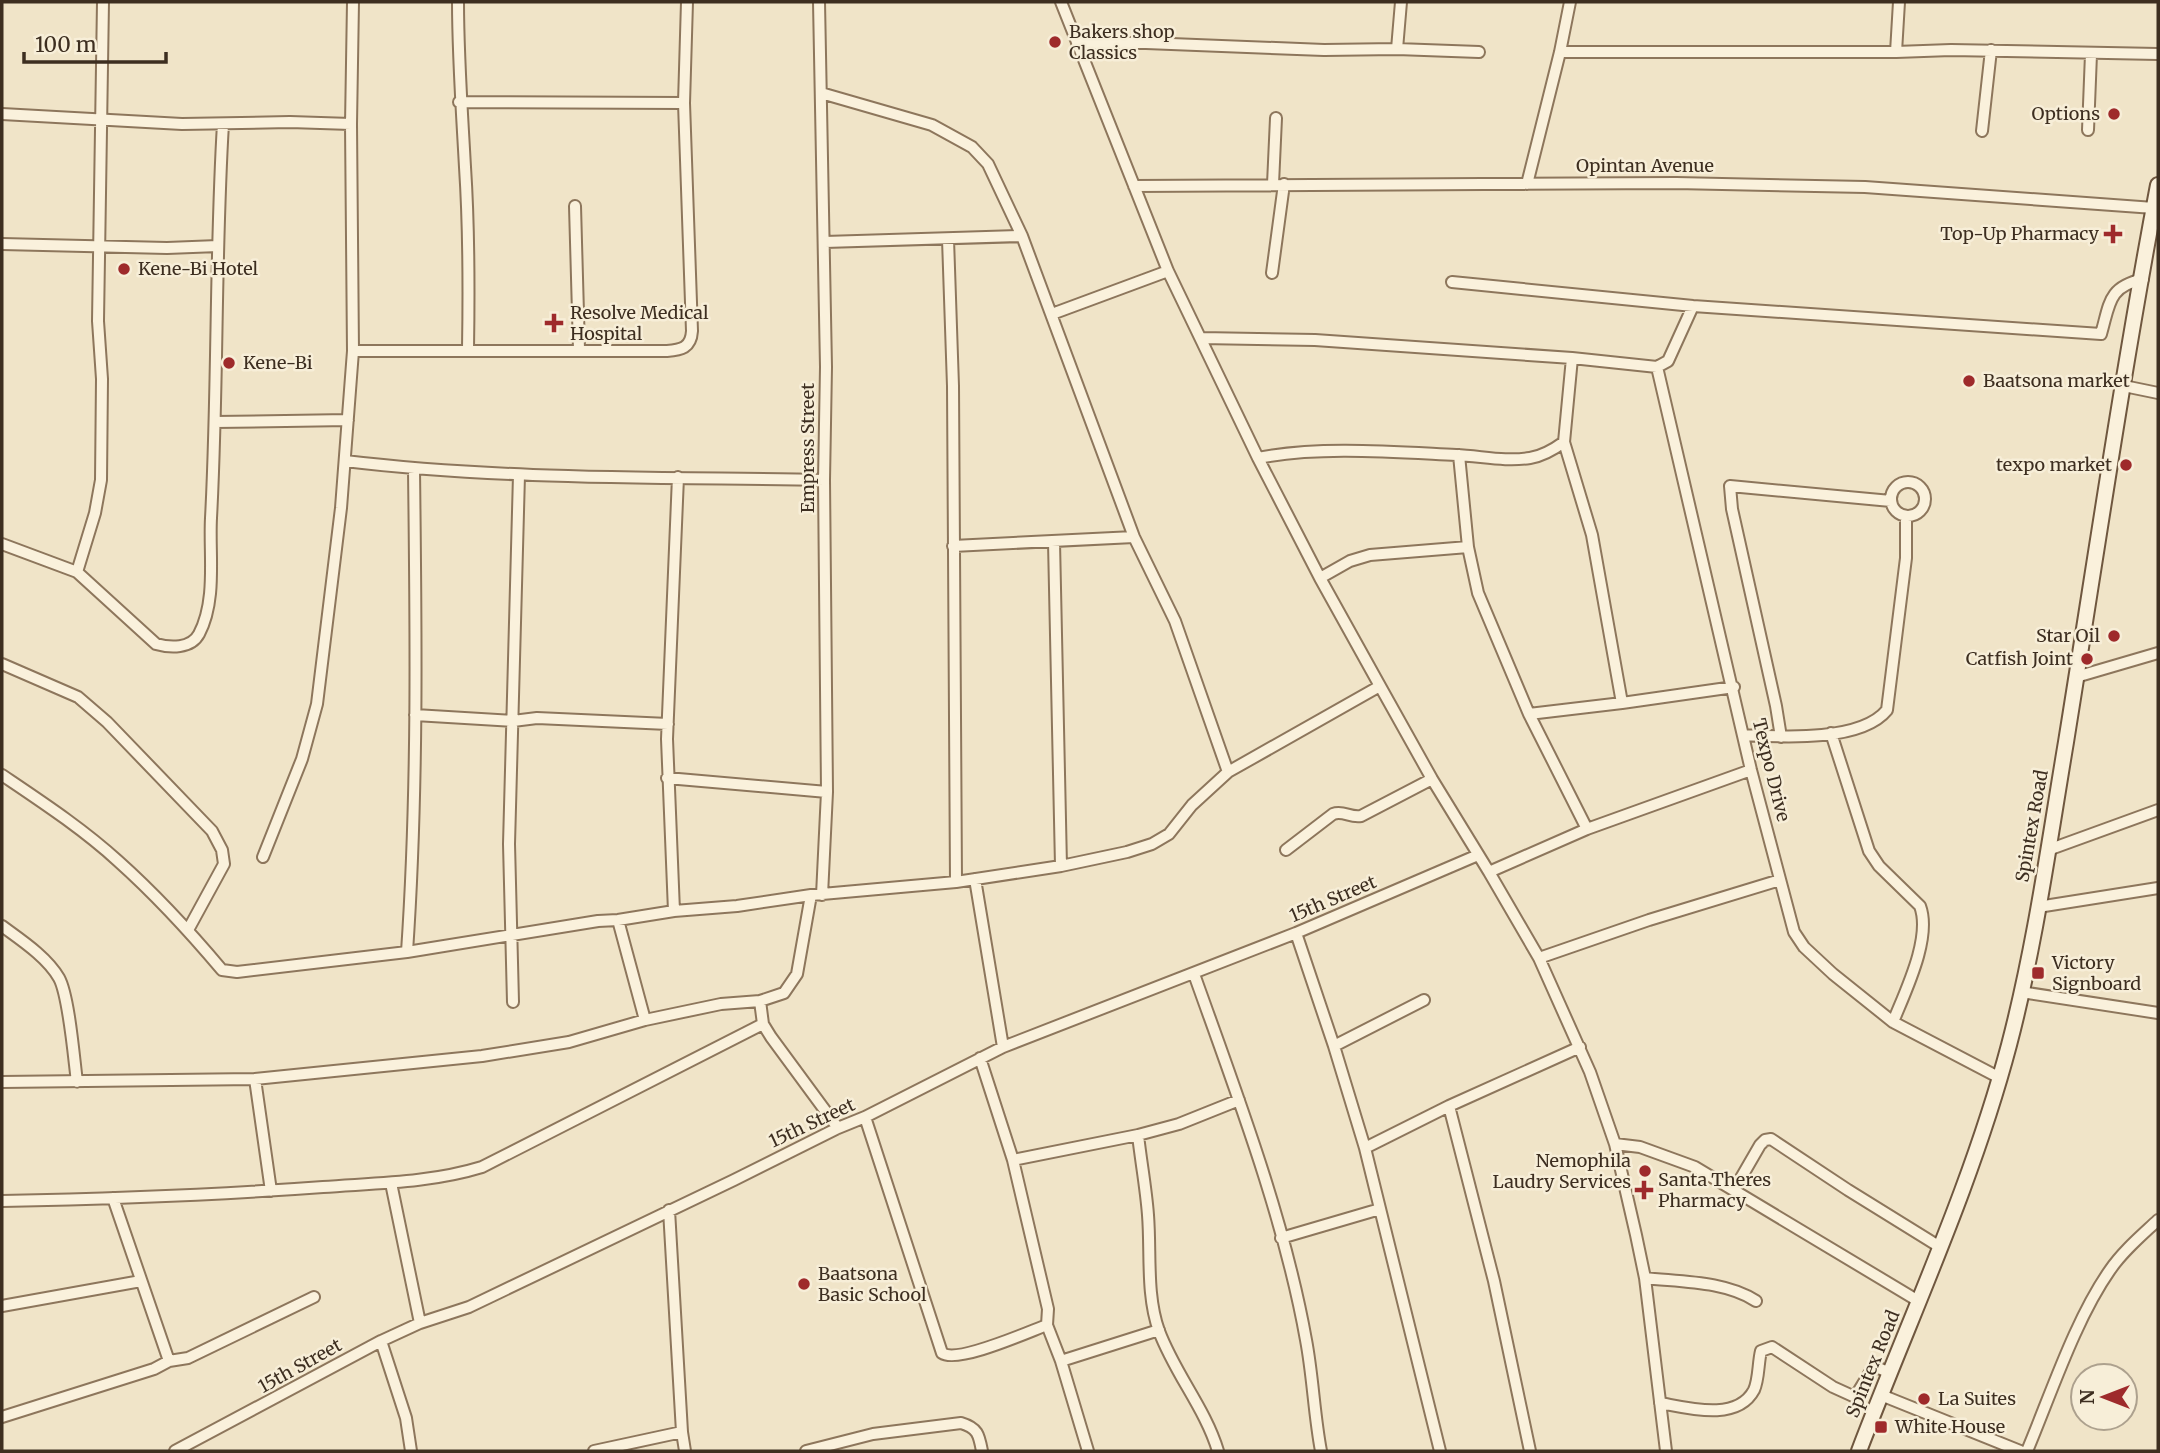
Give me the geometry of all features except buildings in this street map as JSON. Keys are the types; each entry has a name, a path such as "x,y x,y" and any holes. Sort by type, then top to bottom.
{"main road":[{"name":"Spintex Road","path":"1858,1451 1920,1303 1940,1247 2000,1078 2021,992 2048,850 2158,185"}],"street":[{"path":"77,572 95,513 101,480 102,379 98,321 103,2"},
{"path":"263,857 302,759 317,704 345,461 353,351 353,2"},
{"path":"458,2 459,102 465,169 469,283 468,349"},
{"path":"353,351 679,350 687,346 691,339 684,103 687,2"},
{"name":"Empress Street","path":"760,1001 784,993 797,974 817,895 827,792 825,242 819,2"},
{"path":"1060,2 1168,271 1258,458 1320,578 1432,779 1538,958 1580,1047 1615,1144 1644,1278 1666,1451"},
{"path":"1397,49 1401,2"},
{"path":"1527,184 1570,2"},
{"path":"1896,52 1899,2"},
{"path":"1077,43 1479,52"},
{"path":"1560,52 1991,50 2158,54"},
{"path":"1982,131 1991,50"},
{"path":"2088,130 2091,54"},
{"path":"821,93 932,125 972,147 993,172 1022,236 1134,537 1175,621 1228,772"},
{"path":"459,102 684,103"},
{"path":"2,114 101,121 351,124"},
{"path":"1272,273 1279,184 1276,118"},
{"path":"2,544 77,572 156,643 168,647 193,641 199,634 209,603 223,124"},
{"name":"Opintan Avenue","path":"1134,186 1676,183 1885,187 2154,208"},
{"path":"575,206 579,349"},
{"path":"825,242 1022,236"},
{"path":"948,239 952,307 956,882"},
{"path":"2,244 218,246"},
{"path":"1052,314 1168,271"},
{"path":"1452,282 1693,306 2101,334 2117,289 2125,283 2143,279"},
{"path":"1201,338 1315,340 1572,358 1657,367 1668,362 1693,306"},
{"path":"1572,358 1564,442 1592,535 1622,703"},
{"name":"Texpo Drive","path":"1657,367 1734,687 1751,770 1794,932 1804,947 1833,974 1893,1022 2000,1078"},
{"path":"2124,386 2158,393"},
{"path":"215,422 348,420"},
{"path":"1258,458 1282,453 1311,452 1459,455 1509,460 1532,457 1553,450 1564,442"},
{"path":"1459,455 1468,547 1478,593 1529,714 1587,829"},
{"path":"345,461 414,470 519,475 824,480"},
{"path":"407,951 413,865 414,470"},
{"path":"513,1002 509,844 519,475"},
{"path":"674,911 667,778 678,477"},
{"path":"1901,483 1914,483 1921,488 1924,496 1923,505 1918,512 1906,516 1895,510 1891,501 1892,493 1901,483"},
{"path":"1781,737 1732,509 1730,486 1891,501"},
{"path":"1743,735 1781,737 1831,733 1866,726 1879,719 1887,710 1906,558 1906,516"},
{"path":"953,546 1134,537"},
{"path":"1054,542 1060,866"},
{"path":"1320,578 1350,561 1370,555 1468,547"},
{"path":"2076,677 2158,653"},
{"path":"2,664 78,697 107,722 212,831 222,850 224,864 188,930"},
{"path":"2,775 50,807 118,861 188,930 222,970 237,972 407,951 674,911 956,882 1060,866 1127,852 1152,844 1168,834 1192,805 1228,772 1380,686"},
{"path":"1529,714 1734,687"},
{"path":"415,715 513,721 537,718 668,724"},
{"path":"1831,733 1870,851 1879,866 1920,906 1923,914 1921,940 1909,982 1893,1022"},
{"path":"1489,872 1587,829 1751,770"},
{"path":"667,778 827,792"},
{"path":"1286,850 1333,814 1338,812 1354,817 1361,816 1432,779"},
{"path":"2048,850 2158,810"},
{"name":"15th Street","path":"175,1451 381,1341 420,1323 469,1307 1003,1047 1296,933 1478,855"},
{"path":"975,879 1003,1047"},
{"path":"1538,958 1649,920 1780,880"},
{"path":"2038,907 2158,888"},
{"path":"618,920 645,1020"},
{"path":"2,926 24,942 59,978 77,1082"},
{"path":"1296,933 1366,1148 1440,1451"},
{"path":"1194,974 1238,1100 1281,1238 1307,1340 1314,1413 1321,1451"},
{"path":"2021,992 2158,1013"},
{"path":"1334,1046 1424,1000"},
{"path":"2,1082 256,1079 516,1052 569,1042 645,1020 721,1004 760,1001 763,1024 838,1128"},
{"path":"2,1200 271,1191 438,1178 481,1167 763,1024"},
{"path":"1366,1148 1449,1106 1580,1047"},
{"path":"980,1058 1013,1160 1048,1309 1047,1325 1061,1361 1088,1451"},
{"path":"256,1079 271,1191"},
{"path":"1013,1160 1138,1135 1178,1124 1238,1100"},
{"path":"1449,1106 1494,1281 1530,1451"},
{"path":"864,1117 942,1353 951,1356 971,1352 1047,1325"},
{"path":"1138,1135 1148,1215 1153,1300 1159,1330 1170,1357 1211,1427 1218,1451"},
{"path":"1734,1190 1760,1145 1771,1139 1940,1247"},
{"path":"1615,1144 1640,1147 1695,1167 1920,1303"},
{"path":"391,1183 420,1323"},
{"path":"113,1198 169,1361"},
{"path":"1281,1238 1380,1209"},
{"path":"669,1210 685,1451"},
{"path":"2027,1451 2086,1309 2128,1247 2158,1220"},
{"path":"1644,1278 1717,1287 1745,1294 1756,1301"},
{"path":"2,1307 141,1281"},
{"path":"2,1417 154,1369 169,1361 188,1358 314,1297"},
{"path":"1061,1361 1159,1330"},
{"path":"381,1341 406,1418 411,1451"},
{"path":"1660,1403 1703,1410 1723,1410 1745,1402 1755,1388 1761,1351 1772,1347 1833,1387 1855,1397 1874,1366 1890,1373"},
{"path":"1881,1395 2020,1451"},
{"path":"806,1451 873,1434 961,1423 971,1426 979,1433 982,1451"},
{"path":"594,1451 682,1432"}],"place":[{"name":"Bakers shop Classics","path":"1055,42"},
{"name":"Options","path":"2114,114"},
{"name":"Top-Up Pharmacy","path":"2113,234"},
{"name":"Kene-Bi Hotel","path":"124,269"},
{"name":"Resolve Medical Hospital","path":"554,323"},
{"name":"Kene-Bi","path":"229,363"},
{"name":"Baatsona market","path":"1969,381"},
{"name":"texpo market","path":"2126,465"},
{"name":"Star Oil","path":"2114,636"},
{"name":"Catfish Joint","path":"2087,659"},
{"name":"Victory Signboard","path":"2038,973"},
{"name":"Nemophila Laudry Services","path":"1645,1171"},
{"name":"Santa Theres Pharmacy","path":"1644,1190"},
{"name":"Baatsona Basic School","path":"804,1284"},
{"name":"La Suites","path":"1924,1399"},
{"name":"White House","path":"1881,1427"}]}
